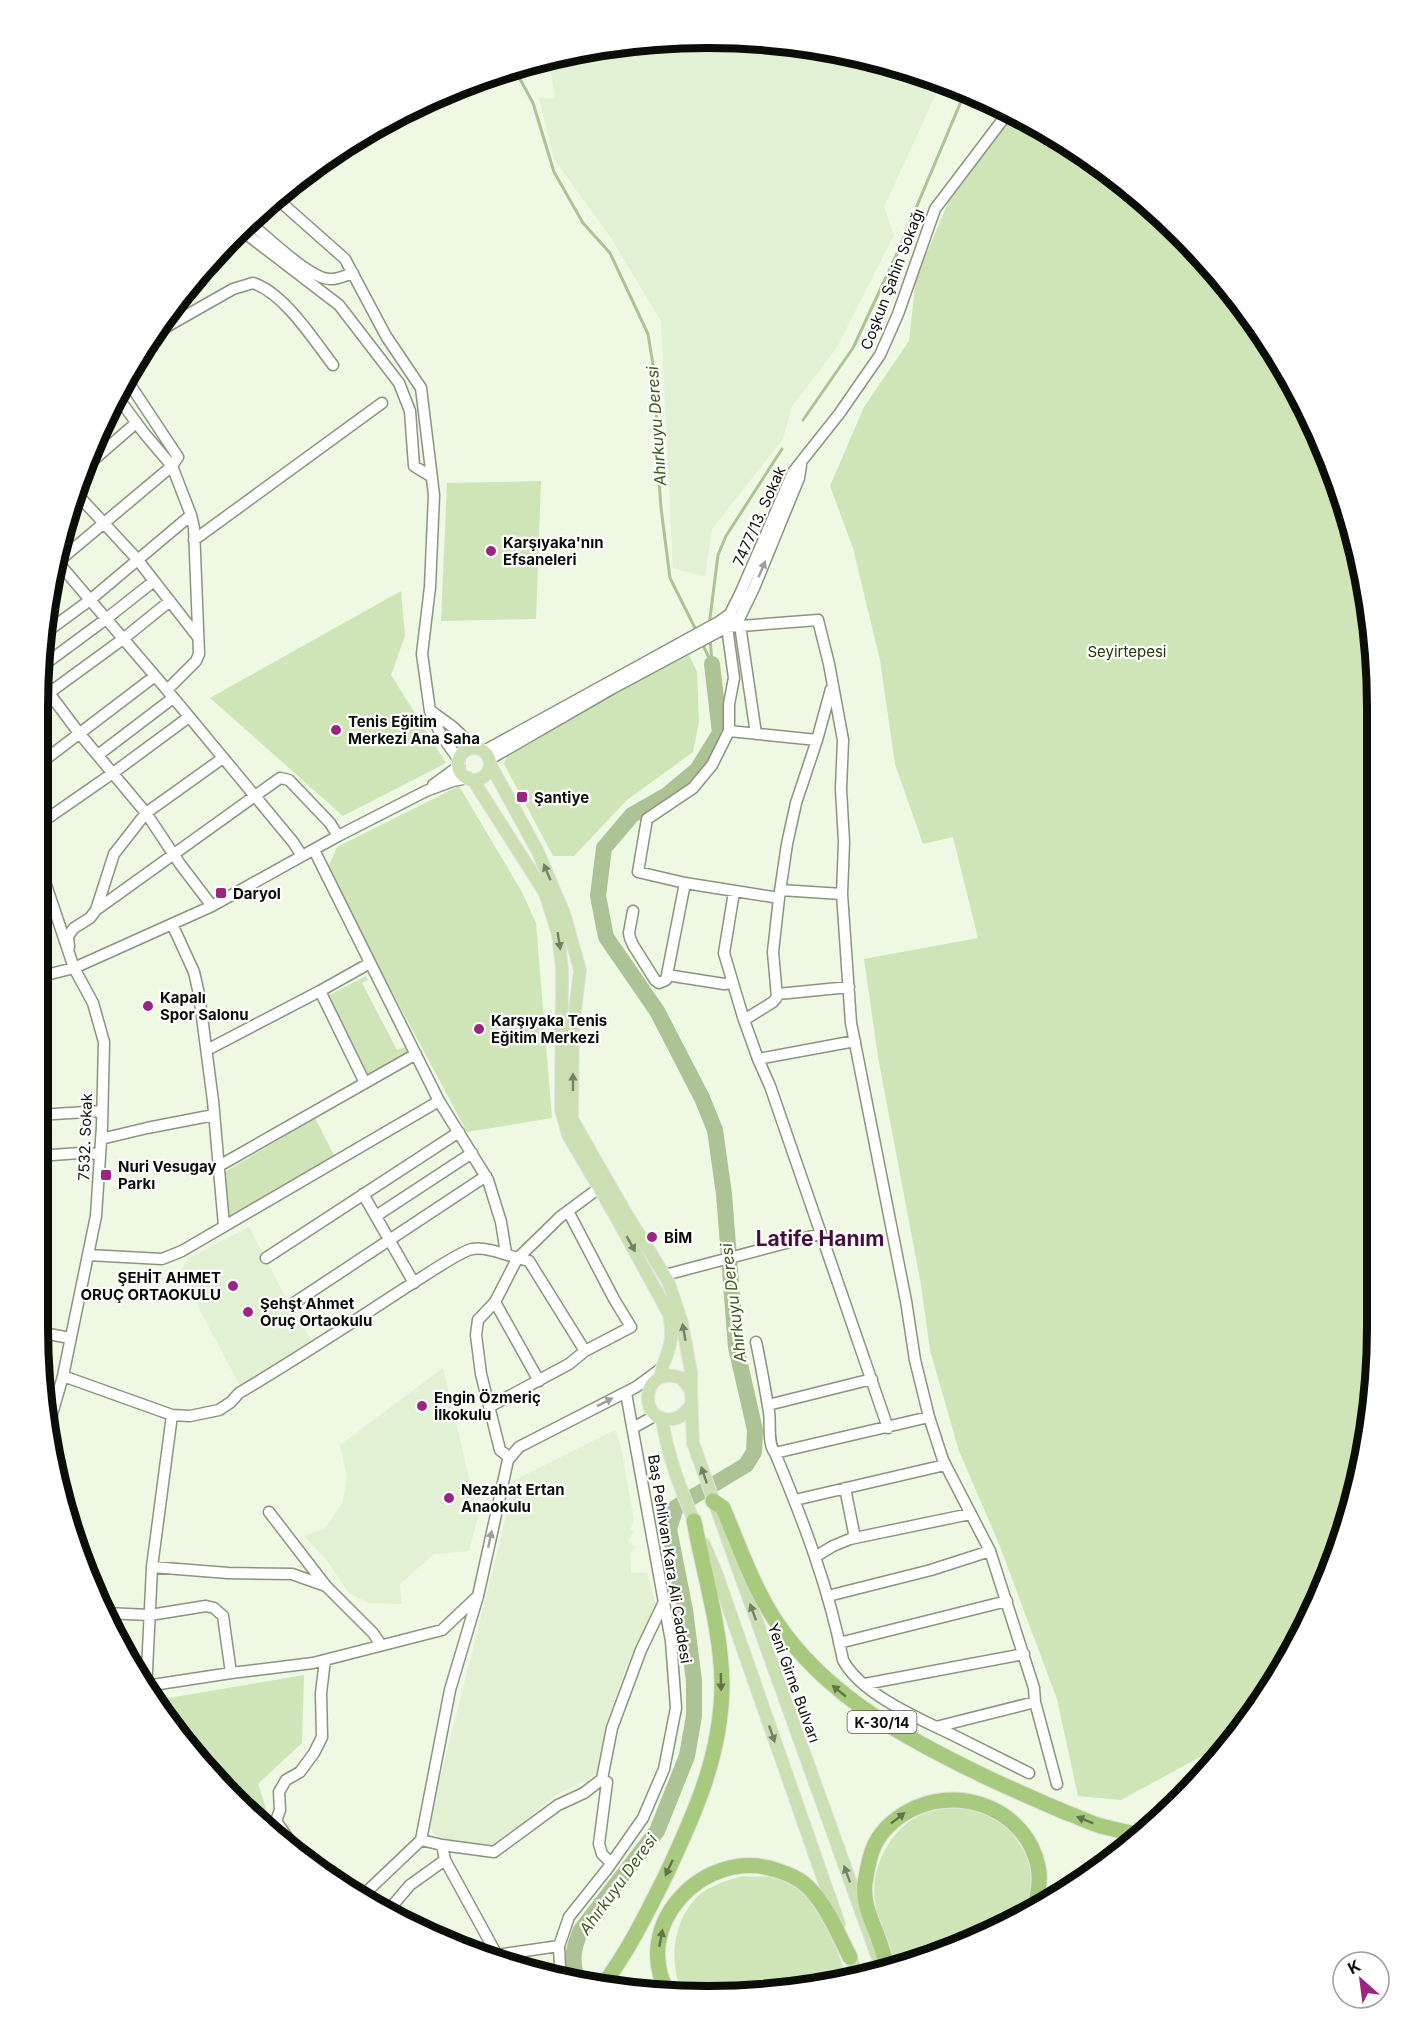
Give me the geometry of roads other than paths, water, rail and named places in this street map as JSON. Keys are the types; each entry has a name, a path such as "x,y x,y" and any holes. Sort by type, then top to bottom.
{"highway":[{"name":"K-30/14","path":"712,1501 723,1508 758,1591 776,1620 805,1657 833,1686 854,1703 889,1727 1026,1796 1099,1826 1130,1833"},
{"path":"608,1978 636,1933 686,1832 705,1787 716,1744 722,1683 719,1643 692,1515"},
{"path":"884,1962 864,1887 868,1863 875,1843 889,1825 906,1812 929,1802 949,1798 967,1800 995,1809 1014,1822 1026,1838 1038,1867 1037,1898"},
{"path":"666,1985 660,1969 658,1950 663,1926 672,1906 692,1885 717,1870 738,1865 764,1865 792,1875 808,1887 827,1912 850,1957"}],"main road":[{"path":"659,1417 676,1419 682,1416 691,1405 691,1372 682,1323 665,1275 612,1191 572,1119 573,1027 580,970 564,913 537,850 485,756 465,751 459,763 463,775 470,779 545,893 558,934 562,968 561,1109 568,1135 669,1314 671,1345 648,1392 648,1405 659,1417 671,1458 717,1575 855,1969"},
{"path":"470,779 483,777 489,769 485,756"},
{"path":"656,1377 681,1378 690,1390"},
{"name":"Yeni Girne Bulvarı","path":"691,1405 695,1449 712,1501 879,1964"}],"street":[{"name":"Coşkun Şahin Sokağı","path":"802,460 839,414 880,355 898,314 935,209 1004,118"},
{"path":"283,204 345,259 386,336 421,388 434,495 430,587 422,654 430,711 441,735 459,763 426,791"},
{"path":"256,228 319,277 331,280 353,273"},
{"path":"248,235 331,298 399,383 410,411 414,466 432,477"},
{"path":"171,324 233,289 253,283 271,291 283,302 333,365"},
{"path":"67,553 172,466 178,457 132,386"},
{"path":"194,540 382,403"},
{"path":"98,755 170,694 196,661 198,654 191,515 172,466 123,404"},
{"path":"97,456 136,423"},
{"name":"7477/13. Sokak","path":"485,756 720,627 741,594 793,472 802,460"},
{"path":"82,500 137,559 197,636"},
{"path":"53,627 90,600 191,515"},
{"path":"63,570 255,795 302,856"},
{"path":"49,662 154,580"},
{"path":"170,601 50,693 79,733 146,813 212,906"},
{"path":"842,894 734,892 638,872 647,819 693,788 712,765 729,731 729,704 734,678 720,627 818,620 843,740 842,894 851,1023 906,1301 915,1360 929,1418 945,1465 990,1551 1007,1601 1034,1688 1035,1702 1057,1784"},
{"path":"740,625 756,734"},
{"path":"48,757 155,676"},
{"path":"744,1020 773,1002 778,994 773,952 779,894 796,803 832,685"},
{"path":"430,711 453,727 485,756"},
{"path":"48,818 189,717"},
{"path":"729,731 817,740"},
{"path":"96,910 114,854 146,813 222,758"},
{"path":"74,968 68,936 74,928 280,778 286,778 330,823 338,836"},
{"path":"48,974 74,968 212,906 338,836 426,791 453,781 470,779"},
{"path":"314,850 439,1101 486,1176 501,1222 506,1253"},
{"path":"633,911 629,933 633,945 657,982 663,983 667,975 685,883"},
{"name":"7532. Sokak","path":"48,891 74,968 93,1003 104,1042 96,1216 63,1376 54,1409"},
{"path":"734,892 724,953 731,983 770,1086 888,1428"},
{"path":"171,924 194,972 204,1022 224,1226"},
{"path":"207,1050 370,963"},
{"path":"667,975 724,984 731,983"},
{"path":"778,994 849,987"},
{"path":"320,991 365,1083"},
{"path":"758,1059 855,1041"},
{"path":"219,1166 416,1054"},
{"path":"88,1256 162,1259 182,1251 439,1101"},
{"path":"48,1114 102,1111"},
{"path":"101,1140 128,1132 214,1115"},
{"path":"266,1258 459,1132"},
{"path":"376,1216 472,1153"},
{"path":"48,1155 100,1154"},
{"path":"291,1305 486,1176"},
{"path":"510,1458 500,1450 481,1374 476,1335 478,1320 495,1302 517,1259 568,1211 599,1188"},
{"path":"363,1194 414,1283"},
{"path":"489,1407 539,1381 569,1364 585,1351 631,1327 568,1211"},
{"path":"665,1275 820,1234"},
{"path":"63,1376 172,1415 190,1416 219,1410 239,1393 414,1283 468,1250 478,1249 506,1253 517,1259 529,1261 585,1351"},
{"path":"495,1302 539,1381"},
{"path":"48,1334 70,1338"},
{"path":"756,1342 768,1405 772,1448 795,1500 815,1557 847,1668 865,1684 914,1718 1029,1773"},
{"path":"368,1892 422,1840 450,1690 478,1596 510,1458 519,1447 656,1377"},
{"path":"768,1405 872,1379"},
{"name":"Baş Pehlivan Kara Ali Caddesi","path":"560,1969 559,1946 569,1917 643,1818 664,1769 676,1708 671,1641 626,1393"},
{"path":"147,1673 152,1567 172,1415"},
{"path":"633,1428 659,1417"},
{"path":"775,1453 929,1418"},
{"path":"795,1500 945,1465"},
{"path":"845,1488 855,1538"},
{"path":"269,1512 326,1586 373,1633 381,1645"},
{"path":"815,1557 833,1546 855,1538 970,1514"},
{"path":"828,1596 931,1570 990,1551"},
{"path":"152,1567 228,1573 292,1574 326,1586"},
{"path":"155,1687 231,1673 325,1660 442,1629 478,1596"},
{"path":"840,1643 1007,1601"},
{"path":"422,1840 494,1852 558,1805 584,1793 602,1779 612,1728 641,1650 663,1604"},
{"path":"114,1613 150,1615 206,1606 218,1610 223,1616 231,1673"},
{"path":"865,1684 1024,1654"},
{"path":"282,1830 276,1821 280,1810 279,1792 286,1780 300,1772 322,1737 321,1693 325,1660"},
{"path":"936,1727 1035,1702"},
{"path":"602,1779 607,1782 599,1844 602,1854 611,1863"},
{"path":"442,1845 445,1860 493,1950"},
{"path":"393,1906 410,1886 445,1860"},
{"path":"505,1954 559,1946"}],"waterway":[{"name":"Ahırkuyu Deresi","path":"518,76 533,103 554,172 583,223 610,253 648,334 656,383 657,453 670,578 696,630"},
{"name":"Ahırkuyu Deresi","path":"803,420 853,348 895,258 962,99"},
{"name":"Ahırkuyu Deresi","path":"709,626 718,555 726,536 782,449"},
{"name":"Ahırkuyu Deresi","path":"710,638 712,662"},
{"name":"Ahırkuyu Deresi","path":"703,645 712,664"},
{"name":"Ahırkuyu Deresi","path":"575,1972 574,1954 581,1930 657,1831 687,1756 694,1716 694,1681 685,1610 669,1529 676,1507 746,1465 754,1452 755,1430 736,1347 724,1194 715,1130 702,1098 657,1011 606,937 598,896 604,848 632,815 667,795 697,770 720,733 712,664"}],"place":[{"name":"Karşıyaka'nın Efsaneleri","path":"491,551"},
{"name":"Tenis Eğitim Merkezi Ana Saha","path":"336,730"},
{"name":"Şantiye","path":"522,797"},
{"name":"Daryol","path":"221,893"},
{"name":"Kapalı Spor Salonu","path":"148,1006"},
{"name":"Karşıyaka Tenis Eğitim Merkezi","path":"479,1029"},
{"name":"Nuri Vesugay Parkı","path":"106,1175"},
{"name":"BİM","path":"652,1237"},
{"name":"ŞEHİT AHMET ORUÇ ORTAOKULU","path":"233,1286"},
{"name":"Şehşt Ahmet Oruç Ortaokulu","path":"248,1312"},
{"name":"Engin Özmeriç İlkokulu","path":"422,1406"},
{"name":"Nezahat Ertan Anaokulu","path":"449,1498"}],"district":[{"name":"Latife Hanım","path":"820,1238"}],"park label":[{"name":"Seyirtepesi","path":"1127,651"}]}
